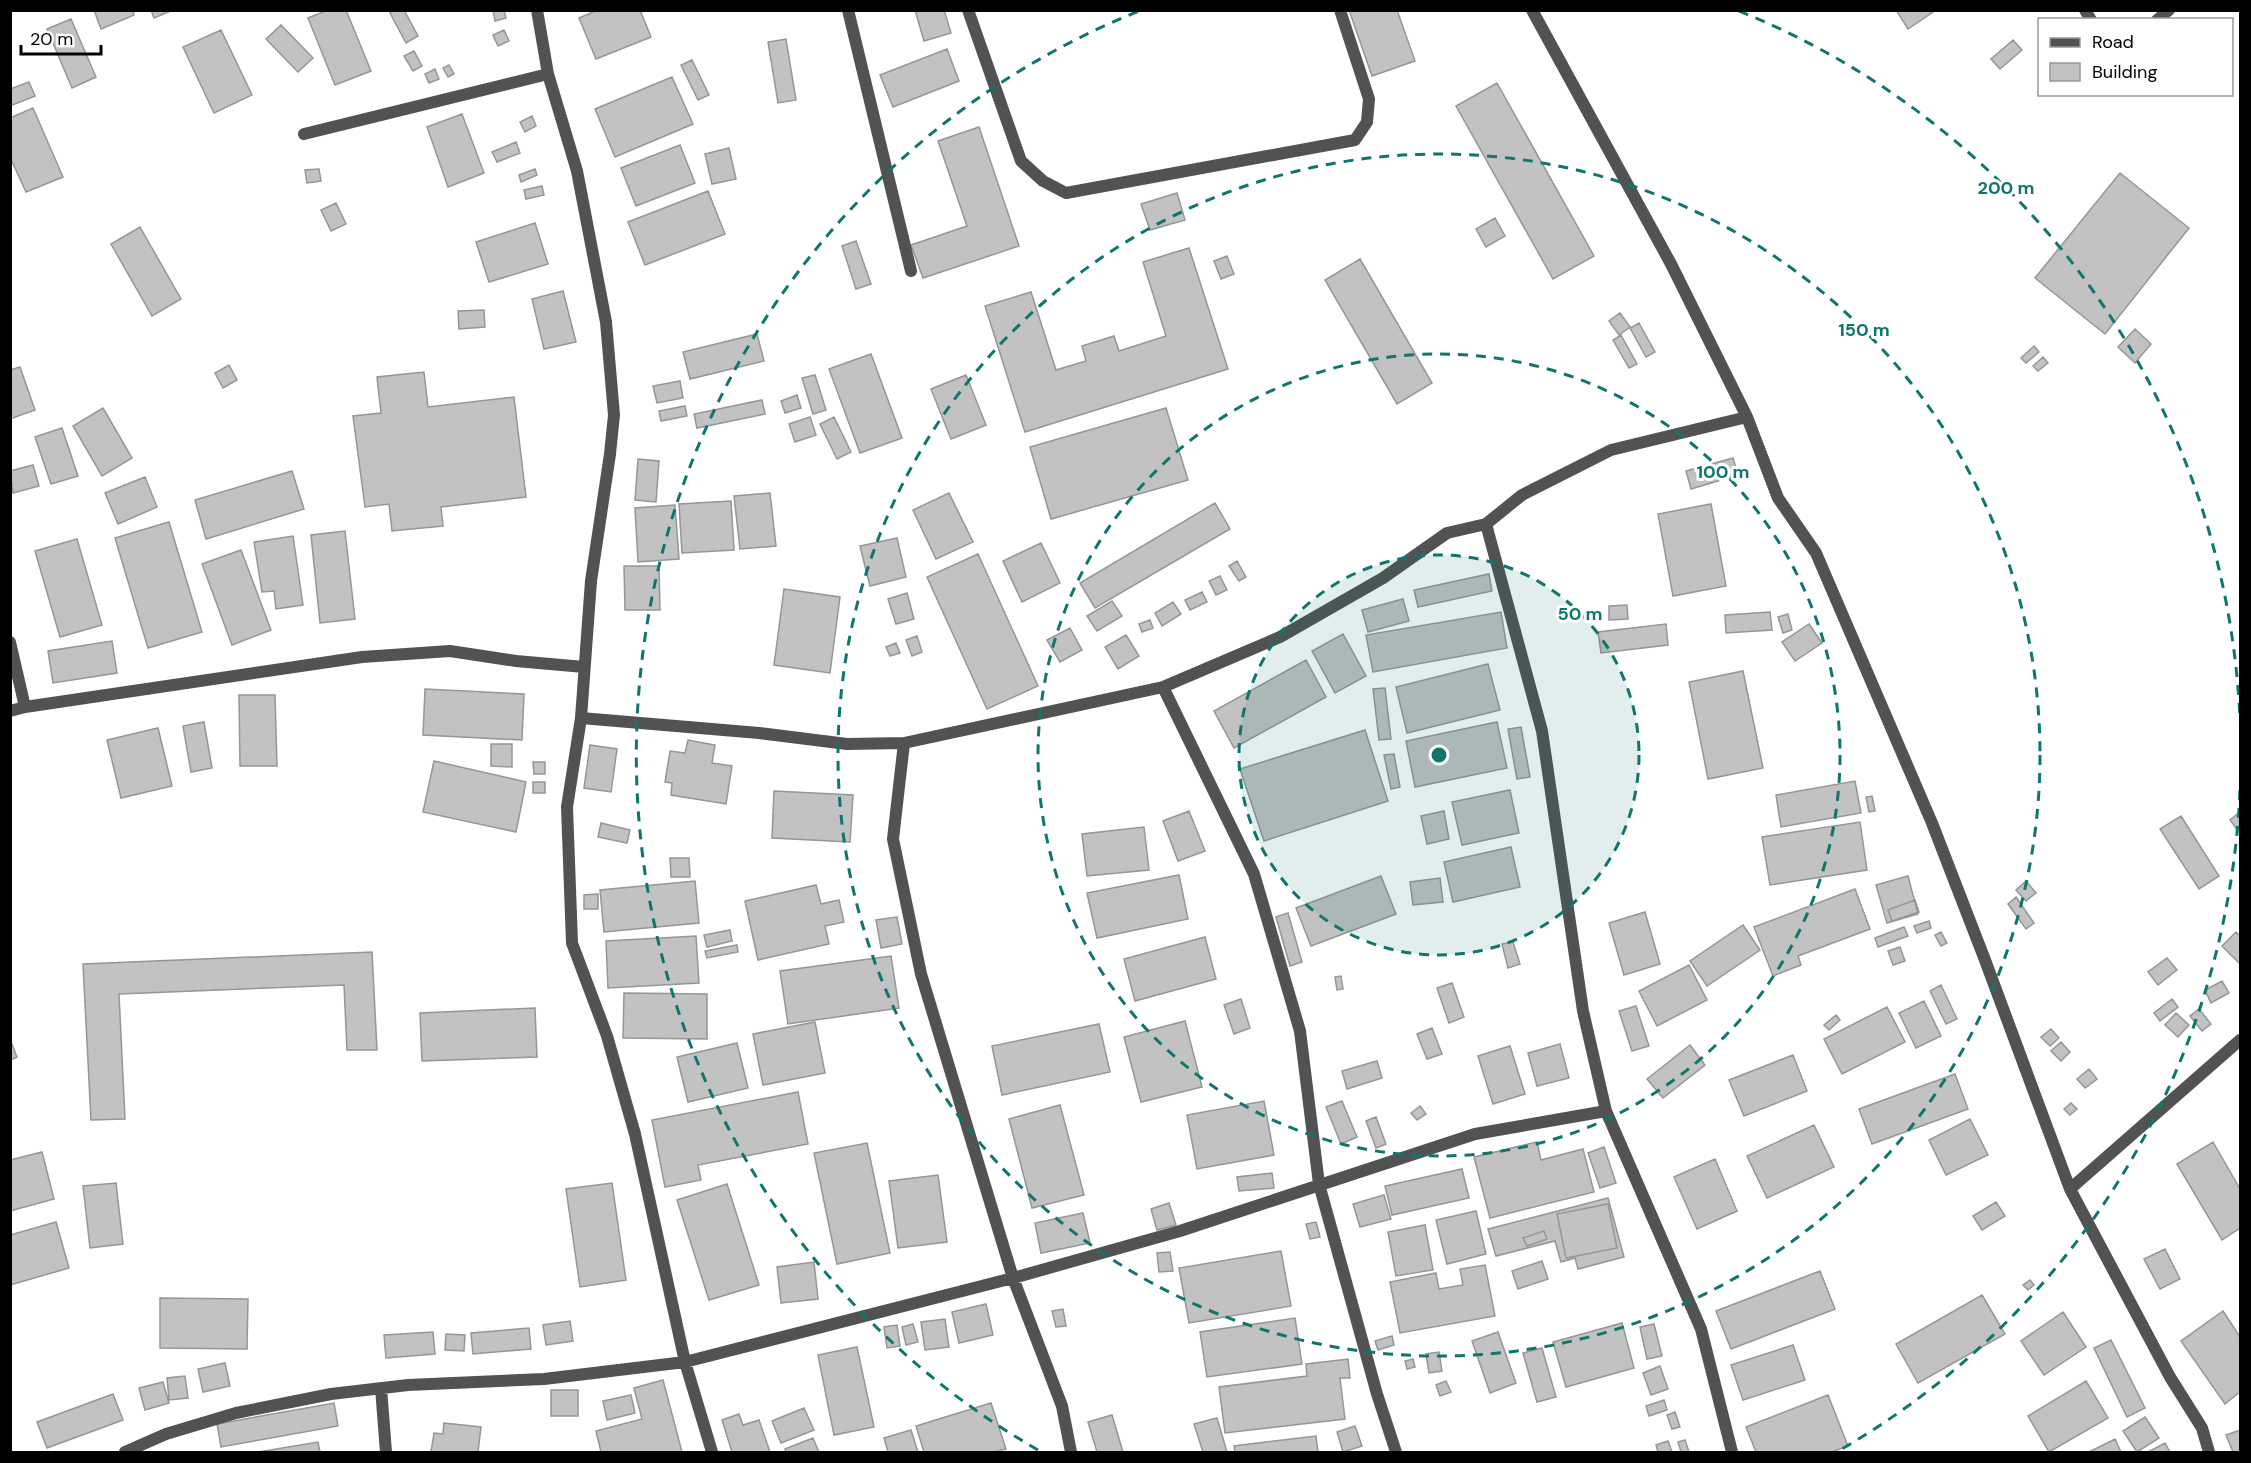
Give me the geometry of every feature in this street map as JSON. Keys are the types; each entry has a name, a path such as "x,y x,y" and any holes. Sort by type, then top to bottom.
{"street":[{"path":"537,10 548,74 577,171 604,310 614,415 591,581 581,718 567,807 572,943 607,1036 635,1134 685,1362 712,1452"},
{"path":"848,10 911,271"},
{"path":"968,10 1021,161 1042,182 1066,193 1355,140 1367,122 1369,99 1340,10"},
{"path":"1532,10 1671,264 1747,417 1778,498 1816,553 1889,720 1985,960 2070,1189 2170,1377 2202,1428 2209,1452"},
{"path":"304,134 548,74"},
{"path":"581,718 759,733 847,744 904,744 1163,687 1280,637 1383,578 1447,533 1486,524 1522,495 1611,450 1747,417"},
{"path":"1486,524 1542,731 1582,1011 1606,1111 1701,1329 1732,1452"},
{"path":"10,642 25,707"},
{"path":"10,711 362,657 450,651 516,661 584,667"},
{"path":"1163,687 1254,874 1300,1030 1319,1184 1377,1395 1396,1452"},
{"path":"904,744 893,839 921,974 1013,1278 1062,1406 1071,1452"},
{"path":"2070,1189 2241,1040"},
{"path":"125,1452 166,1434 236,1413 331,1394 381,1388 544,1379 685,1362 1013,1278 1180,1231 1475,1134 1606,1111"},
{"path":"381,1388 386,1452"}],"building":[{"path":"94,10 133,10 134,15 101,29"},
{"path":"151,10 173,10 154,18"},
{"path":"328,10 346,10 371,71 335,85 308,18"},
{"path":"395,10 404,10 418,36 406,43 390,13"},
{"path":"493,10 504,10 506,18 495,21"},
{"path":"598,10 640,10 651,37 596,59 579,18"},
{"path":"915,10 944,10 951,33 924,41"},
{"path":"1349,10 1397,10 1415,61 1372,76"},
{"path":"1896,10 1936,10 1908,29"},
{"path":"71,19 96,77 72,88 47,29"},
{"path":"281,25 313,58 298,72 266,39"},
{"path":"221,30 252,95 214,113 183,47"},
{"path":"504,30 509,41 498,46 493,35"},
{"path":"786,39 796,100 778,103 768,42"},
{"path":"2013,40 2022,50 2000,69 1991,59"},
{"path":"947,49 959,81 893,107 880,75"},
{"path":"414,51 422,66 413,71 404,56"},
{"path":"692,60 709,95 698,100 681,65"},
{"path":"449,65 454,74 448,77 443,68"},
{"path":"435,69 439,79 429,83 425,74"},
{"path":"672,77 693,124 615,157 595,109"},
{"path":"29,82 35,96 10,106 10,89"},
{"path":"1497,83 1594,256 1553,279 1456,106"},
{"path":"33,108 63,177 26,192 10,157 10,118"},
{"path":"462,114 484,173 448,187 427,127"},
{"path":"532,116 536,126 525,132 520,122"},
{"path":"979,127 1019,246 923,278 911,245 967,226 938,141"},
{"path":"516,142 520,153 497,162 492,152"},
{"path":"680,145 695,183 636,206 621,168"},
{"path":"729,148 736,179 712,184 705,154"},
{"path":"319,169 321,181 307,183 305,170"},
{"path":"535,169 537,175 521,182 519,175"},
{"path":"2120,173 2189,228 2105,334 2035,278"},
{"path":"542,186 544,195 526,199 524,190"},
{"path":"708,191 725,234 645,265 628,222"},
{"path":"1177,193 1185,220 1150,230 1141,204"},
{"path":"336,203 346,224 331,231 321,210"},
{"path":"1495,218 1505,236 1486,247 1476,229"},
{"path":"535,223 548,264 489,282 476,242"},
{"path":"140,227 181,299 152,316 111,244"},
{"path":"856,241 871,284 856,289 842,246"},
{"path":"1189,248 1228,369 1025,432 985,306 1031,292 1056,370 1086,361 1082,346 1114,336 1119,351 1166,336 1143,262"},
{"path":"1227,256 1234,274 1221,279 1214,261"},
{"path":"1360,259 1432,383 1397,404 1325,280"},
{"path":"563,291 576,342 544,349 532,299"},
{"path":"484,310 485,327 459,329 458,311"},
{"path":"1620,313 1630,327 1619,335 1609,321"},
{"path":"1639,323 1655,352 1646,357 1630,328"},
{"path":"2135,329 2151,344 2135,363 2118,347"},
{"path":"757,334 764,361 690,379 683,352"},
{"path":"1621,335 1637,364 1629,368 1613,340"},
{"path":"2034,346 2039,352 2026,363 2021,358"},
{"path":"871,354 902,438 860,453 829,369"},
{"path":"2043,357 2048,363 2038,371 2033,366"},
{"path":"229,365 237,380 223,388 215,373"},
{"path":"20,367 35,410 10,419 10,370"},
{"path":"424,372 428,407 514,397 526,497 441,507 443,526 392,531 389,504 365,507 353,416 381,413 377,377"},
{"path":"815,375 826,410 813,414 802,378"},
{"path":"966,375 986,425 951,439 931,389"},
{"path":"680,381 683,398 657,403 653,386"},
{"path":"797,395 801,408 785,413 781,401"},
{"path":"762,400 765,414 697,428 694,414"},
{"path":"685,406 687,416 661,421 659,411"},
{"path":"103,408 132,458 102,476 73,426"},
{"path":"1166,408 1188,480 1051,519 1030,447"},
{"path":"810,417 816,435 795,442 789,424"},
{"path":"834,417 851,452 837,459 820,424"},
{"path":"62,428 78,476 51,484 35,437"},
{"path":"1733,458 1738,475 1691,489 1686,471"},
{"path":"638,459 659,461 656,502 635,500"},
{"path":"33,465 39,486 13,493 10,471"},
{"path":"292,471 304,509 206,539 195,500"},
{"path":"145,477 157,507 118,524 105,493"},
{"path":"770,493 776,546 740,549 734,496"},
{"path":"949,493 973,542 936,559 913,510"},
{"path":"731,501 734,550 682,553 679,504"},
{"path":"1215,503 1230,529 1095,608 1080,583"},
{"path":"1711,504 1726,586 1673,596 1658,514"},
{"path":"675,505 679,559 638,562 635,508"},
{"path":"169,522 202,632 148,648 115,538"},
{"path":"345,531 355,619 320,623 311,535"},
{"path":"293,536 303,605 276,609 274,591 262,592 254,542"},
{"path":"897,538 906,577 870,586 860,546"},
{"path":"77,539 102,625 60,637 35,551"},
{"path":"1041,543 1060,583 1022,602 1003,561"},
{"path":"241,550 271,630 232,645 202,564"},
{"path":"978,554 1038,686 987,709 927,577"},
{"path":"1237,561 1246,577 1239,581 1229,566"},
{"path":"624,566 659,566 660,610 625,610"},
{"path":"1489,574 1492,591 1418,607 1414,590"},
{"path":"1220,576 1227,590 1216,595 1209,581"},
{"path":"784,589 840,597 830,673 774,665"},
{"path":"1202,592 1207,602 1190,610 1185,600"},
{"path":"907,593 914,619 896,624 888,599"},
{"path":"1403,599 1409,621 1368,632 1362,610"},
{"path":"1112,601 1122,616 1097,631 1087,616"},
{"path":"1173,602 1181,614 1162,626 1155,613"},
{"path":"1627,605 1628,619 1609,620 1609,606"},
{"path":"1501,612 1507,648 1373,672 1366,635"},
{"path":"1770,612 1772,630 1726,633 1725,615"},
{"path":"1788,614 1792,630 1783,633 1778,617"},
{"path":"1150,620 1153,628 1142,632 1139,624"},
{"path":"1666,624 1668,645 1601,653 1598,632"},
{"path":"1809,624 1822,643 1795,661 1782,642"},
{"path":"1070,628 1082,650 1060,662 1047,640"},
{"path":"1343,634 1366,676 1335,693 1312,651"},
{"path":"1126,635 1139,656 1118,669 1105,647"},
{"path":"917,636 922,652 912,656 906,640"},
{"path":"112,641 117,673 53,683 48,651"},
{"path":"896,643 900,653 890,656 886,647"},
{"path":"1306,660 1326,697 1234,748 1214,711"},
{"path":"1488,664 1500,710 1407,733 1396,687"},
{"path":"1743,671 1763,768 1708,779 1689,682"},
{"path":"1385,688 1391,739 1379,740 1373,689"},
{"path":"425,689 524,694 522,740 423,735"},
{"path":"239,695 275,695 277,766 240,766"},
{"path":"204,722 212,768 191,772 183,726"},
{"path":"1497,722 1507,768 1415,787 1406,741"},
{"path":"1521,727 1530,777 1517,779 1508,729"},
{"path":"158,728 172,786 121,798 107,740"},
{"path":"1365,730 1388,801 1264,841 1240,769"},
{"path":"688,740 715,745 712,763 732,766 726,804 671,795 672,783 665,782 670,751 685,753"},
{"path":"491,744 512,744 512,767 491,766"},
{"path":"590,745 617,749 611,792 584,788"},
{"path":"1394,754 1400,787 1391,789 1384,755"},
{"path":"434,761 526,782 516,832 423,812"},
{"path":"533,762 545,762 545,774 534,774"},
{"path":"1855,781 1861,813 1781,827 1776,795"},
{"path":"533,782 545,782 545,793 533,793"},
{"path":"1510,790 1519,833 1462,845 1452,802"},
{"path":"774,791 853,795 850,842 772,838"},
{"path":"1872,796 1875,811 1869,812 1866,797"},
{"path":"1189,811 1205,851 1178,861 1163,821"},
{"path":"1444,811 1449,839 1427,844 1421,816"},
{"path":"2240,812 2240,834 2230,820"},
{"path":"2181,816 2219,876 2199,889 2160,829"},
{"path":"1860,822 1867,870 1770,885 1762,837"},
{"path":"601,823 630,830 627,843 598,837"},
{"path":"1144,827 1149,870 1087,876 1082,834"},
{"path":"1511,847 1520,887 1453,902 1444,862"},
{"path":"670,858 689,858 690,877 671,877"},
{"path":"1179,875 1188,919 1097,938 1087,893"},
{"path":"1381,876 1396,914 1311,946 1296,908"},
{"path":"1908,876 1918,914 1887,923 1876,885"},
{"path":"1440,878 1443,902 1413,905 1410,882"},
{"path":"695,881 699,923 604,932 600,890"},
{"path":"2026,881 2036,893 2026,901 2016,890"},
{"path":"816,885 821,904 839,900 844,922 825,926 829,944 758,960 745,901"},
{"path":"1855,889 1870,929 1798,956 1801,965 1773,976 1754,927"},
{"path":"598,894 598,909 584,909 584,895"},
{"path":"2016,897 2034,923 2026,929 2008,904"},
{"path":"1915,900 1919,912 1892,921 1888,910"},
{"path":"1645,912 1660,964 1624,975 1609,923"},
{"path":"1288,913 1302,962 1290,966 1276,917"},
{"path":"897,917 902,944 881,948 876,920"},
{"path":"1929,921 1931,928 1917,933 1914,926"},
{"path":"1743,925 1760,950 1707,986 1690,961"},
{"path":"1904,927 1908,936 1878,947 1875,938"},
{"path":"730,930 732,941 707,947 704,935"},
{"path":"1941,932 1947,943 1941,946 1935,935"},
{"path":"2236,932 2240,936 2240,964 2222,946"},
{"path":"696,936 699,983 608,988 606,941"},
{"path":"1205,937 1216,979 1135,1001 1124,959"},
{"path":"1513,942 1520,964 1508,968 1502,944"},
{"path":"737,945 738,952 707,958 705,951"},
{"path":"1900,947 1905,961 1893,965 1888,951"},
{"path":"372,952 377,1050 347,1050 344,985 119,994 125,1119 91,1120 83,964"},
{"path":"891,956 899,1008 788,1024 780,971"},
{"path":"2167,958 2177,970 2158,985 2148,972"},
{"path":"1689,965 1707,1000 1657,1026 1639,991"},
{"path":"1341,976 1343,989 1337,990 1335,977"},
{"path":"2222,981 2229,993 2211,1003 2205,990"},
{"path":"1452,983 1464,1017 1449,1023 1437,988"},
{"path":"1941,985 1957,1019 1946,1024 1930,991"},
{"path":"624,993 707,994 707,1039 623,1038"},
{"path":"1241,999 1250,1028 1234,1034 1224,1005"},
{"path":"2172,999 2178,1007 2160,1021 2154,1013"},
{"path":"1924,1001 1941,1036 1916,1048 1899,1013"},
{"path":"1636,1006 1649,1046 1632,1051 1619,1011"},
{"path":"1887,1007 1905,1042 1842,1074 1824,1039"},
{"path":"535,1008 537,1057 422,1061 420,1013"},
{"path":"2199,1009 2211,1024 2202,1031 2190,1016"},
{"path":"2176,1013 2189,1025 2178,1037 2165,1025"},
{"path":"1836,1015 1840,1020 1829,1030 1824,1025"},
{"path":"1185,1021 1202,1087 1141,1102 1124,1037"},
{"path":"815,1022 825,1073 763,1085 753,1034"},
{"path":"1099,1024 1110,1072 1002,1095 992,1046"},
{"path":"1432,1028 1442,1054 1427,1059 1417,1034"},
{"path":"2051,1029 2059,1038 2050,1046 2041,1037"},
{"path":"10,1039 17,1057 10,1060"},
{"path":"2061,1042 2070,1052 2061,1061 2051,1051"},
{"path":"737,1043 748,1088 688,1102 677,1057"},
{"path":"1560,1044 1569,1078 1537,1086 1528,1053"},
{"path":"1690,1045 1705,1065 1663,1098 1647,1079"},
{"path":"1510,1046 1525,1094 1493,1104 1478,1056"},
{"path":"1793,1055 1807,1091 1744,1116 1729,1080"},
{"path":"1377,1061 1382,1078 1347,1089 1342,1071"},
{"path":"2089,1069 2097,1079 2085,1088 2077,1079"},
{"path":"1955,1074 1968,1109 1872,1144 1859,1109"},
{"path":"798,1092 808,1144 698,1165 701,1180 665,1187 652,1120"},
{"path":"1264,1101 1274,1155 1197,1169 1187,1115"},
{"path":"1342,1101 1357,1137 1341,1144 1326,1107"},
{"path":"2071,1103 2077,1109 2070,1115 2064,1109"},
{"path":"1060,1105 1084,1195 1032,1208 1009,1119"},
{"path":"1420,1106 1426,1114 1417,1120 1411,1113"},
{"path":"1376,1117 1386,1144 1376,1148 1366,1121"},
{"path":"1970,1119 1988,1155 1946,1175 1929,1140"},
{"path":"1814,1125 1834,1167 1767,1198 1747,1156"},
{"path":"1537,1142 1541,1160 1583,1149 1594,1192 1490,1218 1474,1157"},
{"path":"2213,1142 2240,1189 2240,1228 2222,1240 2177,1164"},
{"path":"867,1143 890,1253 837,1264 814,1153"},
{"path":"1604,1147 1616,1183 1600,1188 1588,1153"},
{"path":"42,1152 54,1199 10,1211 10,1160"},
{"path":"1715,1159 1737,1211 1697,1229 1674,1177"},
{"path":"1462,1169 1469,1198 1392,1215 1385,1186"},
{"path":"1272,1173 1274,1188 1239,1191 1237,1177"},
{"path":"938,1175 947,1242 898,1248 889,1181"},
{"path":"116,1183 123,1244 90,1248 83,1186"},
{"path":"612,1183 626,1280 580,1287 566,1189"},
{"path":"727,1184 759,1285 709,1300 677,1200"},
{"path":"1384,1195 1391,1219 1360,1227 1353,1204"},
{"path":"1608,1198 1624,1257 1578,1269 1575,1258 1561,1262 1555,1241 1496,1256 1488,1229"},
{"path":"1996,1202 2005,1216 1982,1230 1973,1216"},
{"path":"1169,1203 1176,1225 1157,1230 1151,1209"},
{"path":"1608,1204 1617,1248 1566,1258 1557,1214"},
{"path":"1476,1211 1486,1254 1447,1264 1436,1220"},
{"path":"1083,1213 1090,1243 1041,1253 1035,1223"},
{"path":"56,1222 69,1268 10,1285 10,1235"},
{"path":"1316,1222 1320,1237 1310,1239 1306,1224"},
{"path":"1425,1225 1433,1270 1396,1276 1388,1232"},
{"path":"1544,1231 1547,1239 1527,1246 1523,1238"},
{"path":"2165,1249 2180,1279 2160,1289 2144,1259"},
{"path":"1281,1251 1291,1306 1189,1323 1179,1268"},
{"path":"1170,1252 1173,1271 1159,1272 1157,1253"},
{"path":"1542,1261 1548,1279 1518,1289 1512,1271"},
{"path":"814,1262 818,1299 781,1303 777,1267"},
{"path":"1485,1265 1495,1316 1400,1333 1390,1282 1436,1273 1439,1289 1463,1285 1460,1269"},
{"path":"1820,1271 1835,1309 1731,1349 1716,1311"},
{"path":"2030,1280 2034,1285 2028,1290 2023,1285"},
{"path":"1982,1295 2005,1334 1918,1383 1896,1344"},
{"path":"160,1298 248,1299 247,1349 160,1348"},
{"path":"986,1304 993,1335 959,1343 952,1312"},
{"path":"1063,1309 1066,1326 1056,1327 1052,1311"},
{"path":"2223,1311 2240,1337 2240,1392 2225,1404 2181,1341"},
{"path":"2063,1312 2086,1347 2044,1375 2021,1341"},
{"path":"1295,1318 1302,1364 1207,1377 1200,1332"},
{"path":"945,1319 949,1347 925,1350 921,1322"},
{"path":"570,1321 573,1341 546,1345 543,1325"},
{"path":"1622,1323 1634,1368 1566,1387 1553,1342"},
{"path":"913,1324 918,1342 906,1345 902,1327"},
{"path":"1654,1324 1662,1356 1647,1359 1640,1327"},
{"path":"897,1325 900,1346 887,1348 884,1327"},
{"path":"529,1328 531,1349 473,1354 471,1333"},
{"path":"433,1332 435,1354 386,1358 384,1335"},
{"path":"1498,1332 1516,1383 1490,1393 1472,1341"},
{"path":"446,1334 465,1335 464,1351 445,1350"},
{"path":"1392,1336 1394,1345 1378,1350 1375,1341"},
{"path":"2111,1340 2145,1408 2127,1417 2094,1348"},
{"path":"1793,1345 1805,1380 1743,1400 1731,1365"},
{"path":"857,1347 874,1427 834,1435 818,1355"},
{"path":"1542,1348 1556,1397 1537,1402 1523,1353"},
{"path":"1439,1352 1442,1371 1429,1373 1426,1354"},
{"path":"1348,1359 1350,1378 1340,1378 1345,1419 1225,1433 1219,1387 1307,1376 1306,1364"},
{"path":"1413,1359 1415,1367 1407,1369 1405,1361"},
{"path":"225,1363 230,1386 203,1392 198,1369"},
{"path":"1660,1366 1668,1389 1651,1395 1643,1373"},
{"path":"185,1376 188,1398 169,1400 167,1378"},
{"path":"663,1380 682,1452 601,1452 596,1431 642,1419 634,1388"},
{"path":"1446,1381 1451,1392 1440,1396 1436,1385"},
{"path":"2086,1381 2108,1418 2049,1452 2028,1416"},
{"path":"163,1382 169,1403 145,1410 139,1388"},
{"path":"551,1390 578,1390 578,1416 551,1416"},
{"path":"113,1394 123,1420 47,1448 37,1422"},
{"path":"631,1395 635,1413 607,1420 603,1401"},
{"path":"1828,1395 1848,1446 1832,1452 1756,1452 1746,1427"},
{"path":"1664,1400 1667,1410 1649,1416 1646,1406"},
{"path":"334,1403 338,1426 221,1447 217,1424"},
{"path":"991,1403 1006,1449 994,1452 924,1452 916,1426"},
{"path":"804,1408 814,1430 781,1443 772,1421"},
{"path":"1675,1412 1680,1427 1672,1429 1667,1415"},
{"path":"739,1414 743,1425 759,1420 770,1452 732,1452 722,1420"},
{"path":"1112,1415 1123,1452 1097,1452 1088,1422"},
{"path":"2145,1417 2159,1438 2137,1452 2123,1431"},
{"path":"1217,1418 1227,1452 1203,1452 1194,1424"},
{"path":"444,1423 481,1427 478,1452 431,1452 434,1433 443,1434"},
{"path":"1355,1426 1362,1446 1343,1452 1337,1432"},
{"path":"911,1430 918,1452 888,1452 884,1438"},
{"path":"2240,1430 2240,1452 2233,1452 2226,1435"},
{"path":"1316,1436 1318,1452 1235,1452 1234,1446"},
{"path":"813,1438 819,1452 786,1452 785,1449"},
{"path":"2115,1439 2121,1452 2089,1452"},
{"path":"1685,1440 1689,1452 1681,1452 1678,1442"},
{"path":"1668,1441 1672,1452 1658,1452 1656,1445"},
{"path":"318,1442 320,1452 258,1452"},
{"path":"2165,1443 2170,1452 2148,1452"}]}
